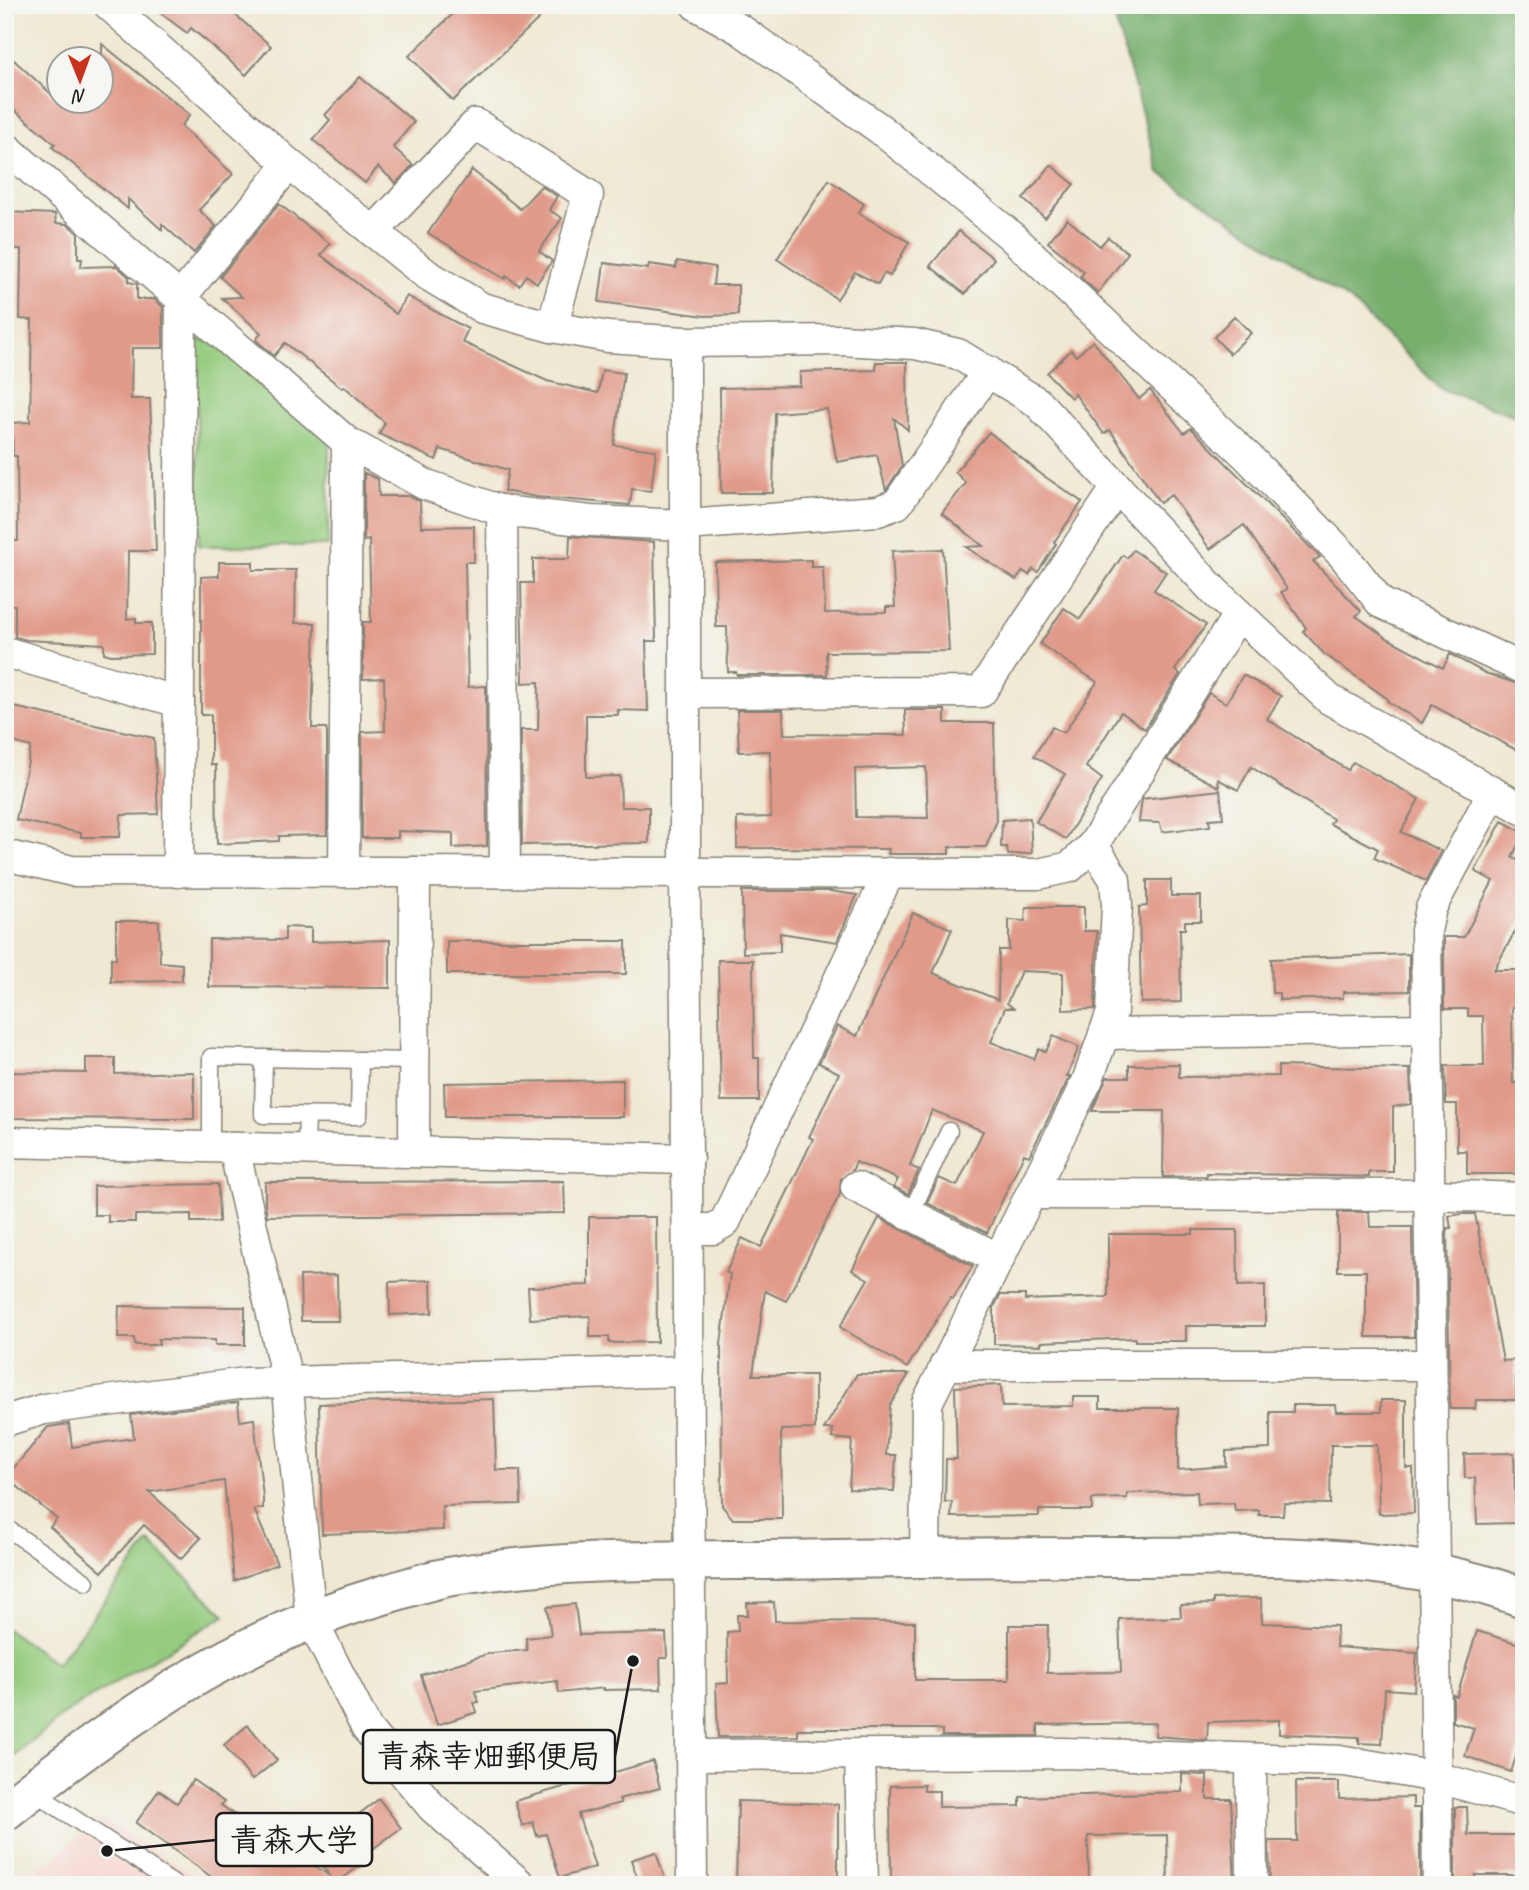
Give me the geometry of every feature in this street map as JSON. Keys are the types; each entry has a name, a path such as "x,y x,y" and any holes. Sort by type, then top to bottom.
{"street":[{"path":"109,5 289,164 426,274 482,308 552,327 608,337 685,342 841,340 915,344 958,354 988,371 1037,402 1238,615 1329,699 1524,810"},
{"path":"696,5 741,30 880,129 1010,235 1247,456 1343,555 1381,603 1524,669"},
{"path":"373,232 476,124 588,195 552,327"},
{"path":"5,147 347,442 424,484 502,510 591,521 685,525 878,511 897,504 988,371"},
{"path":"178,872 181,297 289,164"},
{"path":"685,342 685,873 692,1562 692,1885"},
{"path":"344,872 347,442"},
{"path":"685,693 981,692 1117,487"},
{"path":"502,510 505,872"},
{"path":"5,855 72,871 1038,874 1070,867 1093,845 1238,615"},
{"path":"5,652 179,702"},
{"path":"1438,1885 1426,931 1431,908 1493,792"},
{"path":"925,1557 926,1403 1088,1079 1112,1012 1117,905 1115,880 1093,845"},
{"path":"414,1152 415,872"},
{"path":"688,1229 713,1229 725,1222 889,873"},
{"path":"1104,1034 1427,1029"},
{"path":"5,1142 688,1159"},
{"path":"222,1146 287,1380 311,1619 368,1729 432,1807 521,1885"},
{"path":"856,1187 999,1259"},
{"path":"1031,1194 1429,1195 1524,1198"},
{"path":"945,1365 1431,1365"},
{"path":"5,1421 44,1409 287,1380 690,1371"},
{"path":"18,1800 114,1726 219,1661 311,1619 456,1575 554,1564 925,1557 1273,1556 1364,1563 1433,1574 1524,1598"},
{"path":"692,1755 1063,1753 1345,1761 1436,1777 1524,1802"},
{"path":"860,1754 863,1885"},
{"path":"1251,1759 1252,1885"}],"lane":[{"path":"222,1146 211,1057 414,1061"},
{"path":"264,1058 264,1115 307,1116 359,1116 360,1060"},
{"path":"306,1148 307,1116"},
{"path":"910,1215 949,1131"},
{"path":"5,1527 86,1582"},
{"path":"18,1800 175,1885"}],"shaded area":[{"path":"100,1818 210,1885 20,1885"}],"green space":[{"path":"1111,5 1524,5 1524,419 1441,389 1352,302 1159,172"},
{"path":"196,339 212,342 329,439 328,546 199,546"},
{"path":"149,1542 225,1615 67,1712 5,1764 5,1628 57,1664"}],"building":[{"path":"150,5 224,5 271,46 246,75 191,28 187,33"},
{"path":"462,5 553,5 453,101 409,56"},
{"path":"5,52 46,89 46,116 116,116 116,55 190,115 181,126 233,174 199,210 216,226 194,253 162,224 162,230 128,199 128,209 52,147 55,144 5,102"},
{"path":"360,77 414,122 393,147 413,165 396,183 378,167 365,183 313,140 330,120 325,115"},
{"path":"1051,165 1074,184 1045,218 1023,199"},
{"path":"472,170 520,209 541,186 557,196 549,210 562,218 539,251 552,261 537,283 526,275 519,285 506,276 505,279 428,233"},
{"path":"829,180 864,204 858,213 909,242 890,276 884,273 878,284 855,272 837,299 777,259"},
{"path":"279,204 330,244 321,255 396,314 407,296 468,329 462,342 547,381 598,393 602,370 624,373 614,445 656,450 651,491 632,489 630,505 537,497 504,491 508,470 440,449 436,460 379,434 385,423 344,386 342,388 285,343 274,356 256,340 261,333 222,298 242,297 220,277"},
{"path":"5,212 55,214 56,223 67,224 78,233 78,259 82,259 81,267 117,266 129,277 129,282 137,284 137,299 154,299 163,307 163,348 132,348 131,399 150,399 156,551 128,551 127,619 136,618 136,623 152,623 152,654 111,655 104,653 104,644 15,637 15,605 5,605 5,541 18,541 17,456 13,456 12,423 30,422 32,320 20,319 21,249 5,249"},
{"path":"1067,219 1100,246 1108,237 1128,253 1098,293 1080,277 1084,272 1048,242"},
{"path":"959,231 994,259 965,294 930,266"},
{"path":"677,261 715,267 713,285 738,285 738,315 705,316 599,302 604,263 648,269 649,264 676,268"},
{"path":"1234,316 1251,333 1230,354 1214,337"},
{"path":"1093,341 1139,399 1150,390 1184,433 1191,428 1320,557 1313,561 1361,611 1356,616 1387,638 1443,668 1450,654 1485,673 1524,686 1524,754 1432,705 1422,723 1387,701 1388,699 1324,654 1303,631 1306,628 1281,592 1287,589 1244,525 1210,549 1171,495 1160,503 1110,430 1104,434 1075,394 1071,398 1047,373 1071,350 1076,356"},
{"path":"876,362 907,362 908,430 894,418 902,466 886,490 877,455 837,462 827,409 775,413 773,493 721,493 720,388 800,386 800,372 876,370"},
{"path":"989,432 1041,474 1082,502 1054,542 1056,544 1038,572 1033,569 1029,575 1023,571 1016,580 966,547 983,546 942,513 966,483 955,472"},
{"path":"364,473 378,479 379,496 409,496 420,501 421,527 474,526 474,562 465,562 468,687 486,686 487,846 453,848 453,833 398,831 398,838 362,838 362,732 385,731 384,678 363,679 363,622 371,622 369,540 364,541"},
{"path":"570,536 654,542 656,641 646,641 648,711 618,710 618,715 586,715 586,777 620,776 621,807 649,807 649,843 522,845 521,730 538,730 539,682 523,683 521,583 533,583 533,559 569,559"},
{"path":"943,549 949,651 826,652 827,675 737,675 736,672 728,672 727,627 716,627 715,562 811,560 811,567 823,567 825,613 886,612 886,607 895,607 892,551"},
{"path":"1133,550 1166,572 1154,590 1206,625 1175,670 1180,674 1145,729 1121,712 1086,767 1102,779 1066,839 1036,822 1065,774 1034,756 1052,727 1064,733 1097,682 1040,644 1064,608 1080,619 1123,555 1127,558"},
{"path":"219,562 253,562 253,570 296,570 295,623 315,623 312,728 326,728 327,733 327,835 279,836 279,841 217,844 216,765 211,765 211,715 201,715 201,577 219,576"},
{"path":"1243,675 1281,696 1267,719 1348,770 1353,762 1419,799 1401,832 1441,851 1426,881 1374,858 1378,849 1330,824 1333,819 1251,767 1238,790 1218,779 1219,787 1167,760 1209,693 1226,703"},
{"path":"5,705 154,738 158,814 121,815 120,837 81,837 81,833 16,820 31,747 5,740"},
{"path":"737,710 783,710 784,734 906,735 905,710 945,710 945,723 994,723 996,823 986,847 949,847 949,854 888,854 889,849 737,848 737,818 771,817 770,751 739,752","holes":["926,767 928,818 856,817 855,769"]},
{"path":"1220,790 1223,818 1209,819 1210,826 1162,832 1160,823 1139,822 1142,799"},
{"path":"1030,818 1032,853 1008,855 1007,847 1001,847 1002,820"},
{"path":"1502,821 1524,833 1512,857 1524,864 1524,915 1494,970 1524,970 1524,1007 1512,1007 1513,1083 1524,1083 1524,1174 1467,1174 1467,1151 1457,1151 1457,1104 1446,1104 1445,1066 1484,1066 1483,1016 1468,1016 1468,1009 1444,1009 1444,937 1464,937 1493,881 1475,871"},
{"path":"1147,880 1171,880 1171,896 1201,896 1201,921 1185,921 1185,929 1180,929 1181,1002 1141,1003 1139,907 1147,906"},
{"path":"742,891 830,891 857,895 837,942 780,933 780,952 743,953"},
{"path":"1026,907 1084,907 1084,931 1097,931 1095,1009 1063,1010 1063,973 1021,971 1007,1003 1013,1008 1005,1008 991,1042 1034,1059 1039,1049 1046,1052 1053,1036 1079,1047 1067,1076 1070,1076 1029,1156 1024,1154 987,1233 927,1203 939,1178 957,1186 983,1131 932,1110 910,1166 919,1170 908,1194 894,1187 898,1179 856,1162 852,1171 841,1179 840,1194 786,1301 765,1291 753,1375 815,1375 815,1429 781,1430 782,1519 733,1519 722,1506 721,1344 730,1274 726,1272 742,1238 761,1247 813,1139 809,1137 839,1073 819,1063 837,1026 857,1036 913,913 952,929 933,973 998,1000 999,950 1009,950 1009,920 1025,921"},
{"path":"116,921 159,921 160,962 182,964 182,981 111,982 111,958 116,959"},
{"path":"285,927 311,928 311,942 390,940 390,988 209,987 209,939 285,940"},
{"path":"447,941 626,941 626,974 447,974"},
{"path":"1409,954 1409,991 1343,992 1343,998 1279,1000 1279,993 1272,993 1271,959"},
{"path":"718,960 753,960 754,1058 759,1058 759,1101 721,1101"},
{"path":"86,1058 115,1058 115,1074 194,1072 194,1119 5,1118 5,1072 86,1073"},
{"path":"1179,1064 1179,1077 1278,1076 1278,1066 1410,1069 1411,1104 1393,1107 1393,1172 1369,1172 1369,1177 1207,1173 1207,1176 1163,1177 1164,1111 1092,1111 1107,1077 1129,1077 1129,1065"},
{"path":"623,1080 623,1117 445,1117 444,1083"},
{"path":"564,1181 565,1213 267,1216 265,1203 265,1182"},
{"path":"218,1184 219,1222 191,1222 191,1214 135,1215 135,1222 108,1222 108,1215 94,1215 94,1186"},
{"path":"1338,1212 1369,1212 1370,1227 1412,1227 1414,1337 1366,1337 1366,1271 1338,1271"},
{"path":"1475,1214 1503,1361 1516,1360 1516,1400 1476,1400 1475,1409 1450,1409 1447,1228 1451,1228 1449,1216"},
{"path":"589,1217 656,1217 657,1342 609,1343 609,1337 590,1337 590,1316 530,1319 528,1287 589,1285"},
{"path":"879,1218 973,1266 907,1368 840,1327 868,1279 852,1270"},
{"path":"1193,1230 1237,1230 1238,1286 1265,1285 1265,1326 1186,1326 1186,1341 1135,1341 1135,1338 1041,1342 1041,1345 994,1344 994,1307 1000,1295 1025,1295 1025,1300 1108,1297 1108,1234 1193,1234"},
{"path":"337,1275 338,1321 301,1321 300,1276"},
{"path":"431,1280 432,1313 390,1315 389,1282"},
{"path":"119,1306 245,1307 245,1345 215,1345 215,1340 158,1339 159,1345 135,1345 134,1338 118,1338"},
{"path":"857,1374 909,1374 890,1405 886,1455 896,1455 894,1491 849,1489 852,1440 832,1438 833,1429 824,1429"},
{"path":"1001,1385 1002,1407 1073,1406 1073,1397 1100,1397 1100,1408 1178,1408 1178,1470 1226,1466 1226,1451 1270,1449 1270,1412 1293,1412 1293,1405 1335,1405 1336,1412 1381,1412 1381,1400 1406,1400 1406,1468 1413,1468 1414,1513 1379,1514 1377,1445 1331,1445 1330,1504 1284,1503 1283,1515 1259,1515 1259,1510 1235,1511 1234,1503 1198,1504 1197,1492 1127,1493 1127,1498 1092,1499 1092,1510 1039,1510 1039,1516 951,1517 952,1502 945,1502 946,1459 957,1459 955,1387"},
{"path":"494,1399 496,1470 520,1470 521,1504 442,1506 443,1530 322,1534 319,1404"},
{"path":"238,1402 240,1421 254,1419 263,1508 254,1509 277,1564 234,1581 224,1481 149,1492 201,1538 181,1559 144,1525 102,1572 50,1527 57,1519 6,1477 48,1427 69,1424 72,1447 134,1438 131,1415"},
{"path":"1514,1453 1516,1523 1477,1524 1475,1478 1465,1478 1464,1454"},
{"path":"1261,1598 1262,1623 1337,1626 1336,1647 1417,1653 1414,1691 1385,1689 1382,1744 1359,1743 1359,1737 1279,1734 1279,1720 1208,1722 1207,1740 1155,1736 1156,1723 1038,1725 1038,1736 942,1736 942,1730 936,1729 798,1729 798,1736 718,1737 716,1684 728,1683 727,1632 738,1631 737,1615 748,1615 747,1603 774,1602 775,1621 915,1622 915,1680 1009,1680 1009,1625 1048,1625 1047,1673 1121,1672 1119,1619 1181,1617 1180,1605 1213,1604 1213,1599"},
{"path":"575,1604 579,1635 666,1633 667,1658 660,1658 661,1689 604,1688 559,1693 557,1681 475,1691 479,1702 474,1703 477,1712 437,1725 421,1675 491,1653 527,1650 526,1638 551,1635 547,1607"},
{"path":"1477,1631 1523,1645 1524,1733 1511,1772 1465,1756 1474,1728 1453,1722 1453,1695 1457,1696"},
{"path":"248,1725 277,1760 252,1780 224,1745"},
{"path":"653,1761 660,1788 619,1799 621,1803 578,1814 595,1867 560,1878 546,1834 537,1836 533,1822 522,1826 515,1801"},
{"path":"1182,1774 1207,1775 1207,1799 1231,1799 1235,1885 1168,1885 1167,1835 1088,1836 1089,1885 891,1885 890,1786 924,1785 924,1791 939,1791 939,1807 1020,1806 1020,1797 1182,1792"},
{"path":"193,1780 224,1802 221,1805 299,1860 302,1857 331,1877 310,1851 379,1799 401,1828 370,1851 373,1856 338,1882 342,1885 223,1885 136,1823 159,1790 177,1803"},
{"path":"1296,1782 1339,1782 1339,1799 1413,1797 1413,1808 1420,1808 1420,1885 1270,1885 1269,1841 1297,1841"},
{"path":"738,1801 838,1804 838,1885 736,1885"},
{"path":"1455,1807 1467,1807 1468,1835 1519,1835 1519,1875 1475,1875 1475,1885 1455,1885"},
{"path":"656,1852 667,1885 640,1885 631,1860"}],"place":[{"name":"青森幸畑郵便局","path":"633,1661"},
{"name":"青森大学","path":"107,1851"}]}
